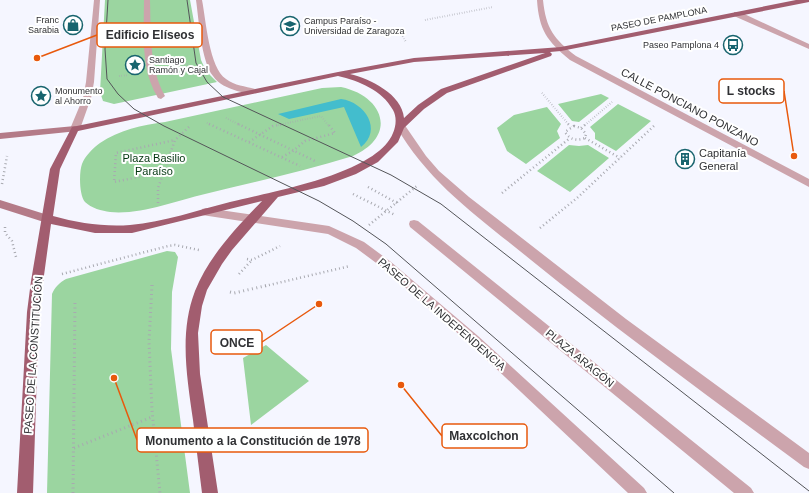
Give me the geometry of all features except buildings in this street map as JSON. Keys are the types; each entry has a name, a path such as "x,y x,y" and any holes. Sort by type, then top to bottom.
{"main road":[{"name":"PASEO DE PAMPLONA","path":"338,74 414,60 561,49 807,0"},
{"name":"PASEO DE PAMPLONA","path":"401,126 421,107 444,91 561,49"},
{"path":"0,136 75,129 338,74 358,78 382,91 391,99 396,107 401,126 391,144 382,154 367,164 343,175 320,183 145,227 119,231 85,228 2,204"},
{"path":"47,218 55,169 75,129"},
{"path":"210,493 195,387 191,339 193,317 196,305 212,270 227,248 274,195"},
{"name":"PASEO DE LA CONSTITUCIÓN","path":"25,493 34,312 37,281 47,218"}],"street":[{"path":"75,129 87,98 90,82 97,0"},
{"path":"147,0 150,71 155,87 161,96"},
{"path":"199,0 210,60 216,75 222,81 237,88 252,91"},
{"name":"CALLE PONCIANO PONZANO","path":"540,0 541,14 545,30 551,39 561,49 586,65 809,183"},
{"path":"737,14 809,47"},
{"path":"401,126 422,158 461,196 547,266 809,462"},
{"name":"PASEO DE LA INDEPENDENCIA","path":"206,212 329,230 350,239 373,254 474,340 639,493"},
{"name":"PLAZA ARAGÓN","path":"414,224 500,292 746,493"}],"path":[{"path":"425,20 493,7"},
{"path":"400,32 404,40"},
{"path":"177,66 190,64"},
{"path":"542,93 570,127 581,128 586,132 585,138"},
{"path":"581,128 616,99"},
{"path":"249,142 273,126 321,116 335,133 305,141 293,151 282,157"},
{"path":"225,118 315,161"},
{"path":"540,228 577,198 659,122"},
{"path":"206,123 301,166"},
{"path":"158,206 158,188 175,140 190,126"},
{"path":"570,127 565,132 570,138 576,140 585,138 620,158"},
{"path":"502,193 570,138"},
{"path":"163,172 114,182 116,153 175,140"},
{"path":"2,181 7,156"},
{"path":"371,224 410,193 421,182"},
{"path":"369,187 397,203"},
{"path":"351,192 414,224"},
{"path":"5,233 12,241 17,262"},
{"path":"37,281 160,247 172,245 185,247"},
{"path":"235,279 252,260"},
{"path":"230,292 234,293 353,265"},
{"path":"152,283 149,342 152,417 160,493"},
{"path":"225,291 230,285"},
{"path":"73,493 75,301"},
{"path":"74,448 152,417"}],"green space":[{"path":"105,0 190,0 201,60 206,71 217,82 114,104 103,101 100,92"},
{"name":"Plaza Basilio Paraíso","path":"341,87 356,92 367,99 376,108 380,117 380,128 376,138 367,148 353,156 316,167 146,209 110,212 90,206 83,199 80,178 83,161 97,145 107,138 131,129 148,125 322,88"},
{"path":"601,94 609,98 579,122 572,121 558,104"},
{"path":"618,104 651,121 616,151 595,139 595,133 590,127"},
{"path":"547,107 561,124 557,131 560,138 526,164 507,151 497,128 514,115"},
{"path":"569,145 588,145 609,158 570,192 537,171"},
{"path":"167,251 175,252 178,257 172,292 171,349 190,493 47,493 52,294 58,285 66,279"},
{"path":"266,345 309,381 251,425 243,358"}],"water":[{"path":"341,99 350,101 364,111 371,125 371,133 361,147 344,107 289,119 278,114"}],"tram line":[{"path":"108,0 105,49 107,79 118,94 134,109 164,126 319,201 353,221 386,244 674,493"},
{"path":"187,0 196,63 207,82 223,97 391,175 441,204 809,491"}],"place":[{"name":"Franc Sarabia","path":"73,25"},
{"name":"Campus Paraíso - Universidad de Zaragoza","path":"290,26"},
{"name":"Paseo Pamplona 4","path":"733,45"},
{"name":"Edificio Elíseos","path":"37,58"},
{"name":"Santiago Ramón y Cajal","path":"135,65"},
{"name":"Monumento al Ahorro","path":"41,96"},
{"name":"L stocks","path":"794,156"},
{"name":"Capitanía General","path":"685,159"},
{"name":"ONCE","path":"319,304"},
{"name":"Monumento a la Constitución de 1978","path":"114,378"},
{"name":"Maxcolchon","path":"401,385"}]}
